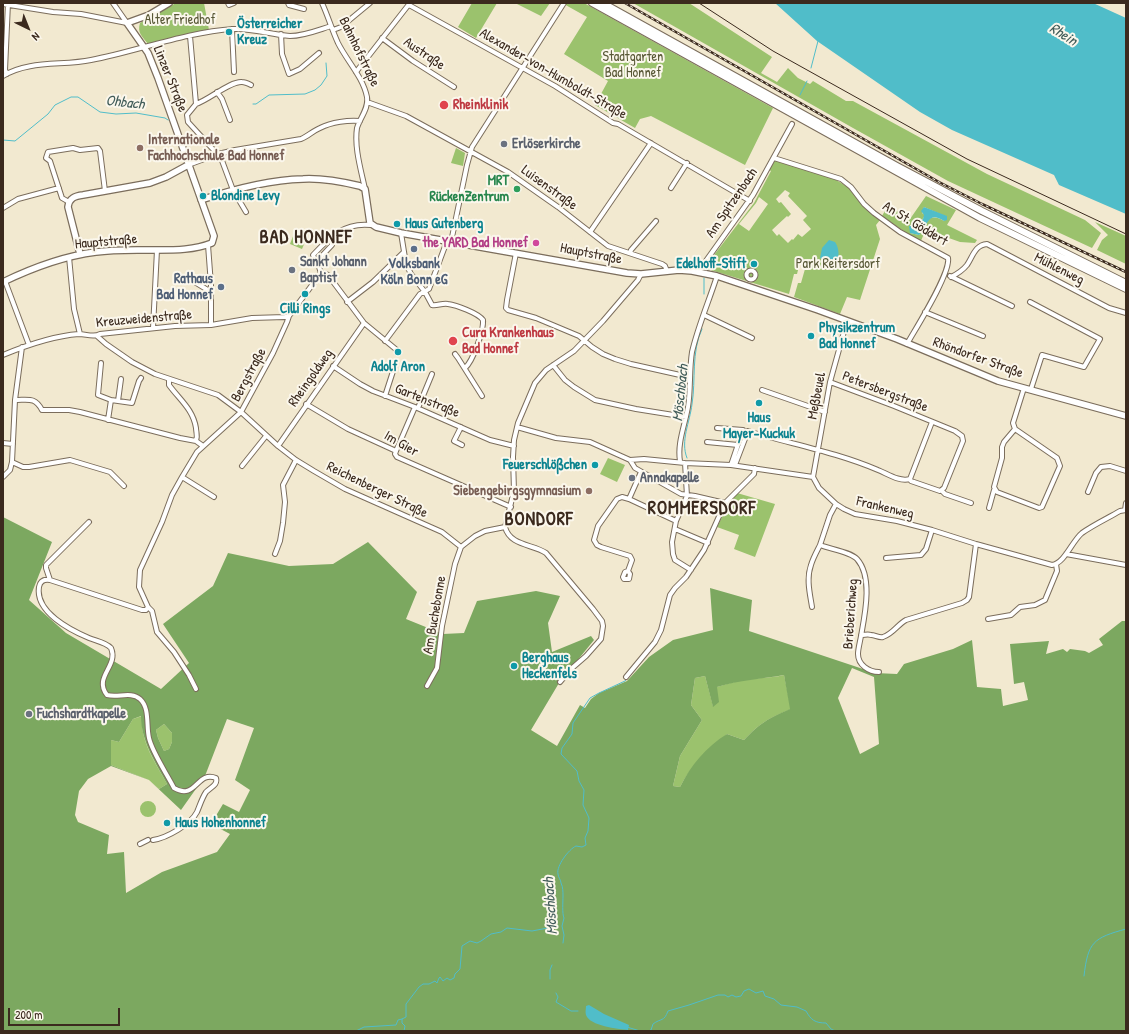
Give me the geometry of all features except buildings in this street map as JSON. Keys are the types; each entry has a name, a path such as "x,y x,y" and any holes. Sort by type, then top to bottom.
{"highway":[{"path":"592,3 980,218 1126,289"},
{"path":"603,3 897,166 982,211 1126,283"}],"main road":[{"path":"127,23 149,15 170,3"},
{"path":"135,35 136,24 140,18"},
{"name":"Linzer Straße","path":"127,23 144,47 158,78 214,240"},
{"path":"80,254 68,210 69,202 75,197 150,183 166,177 188,165"},
{"path":"201,200 234,190 274,181 304,179 363,186"},
{"name":"Bahnhofstraße","path":"363,186 369,220 372,225"},
{"name":"Hauptstraße","path":"372,225 401,233 627,273 641,274 667,271 698,272 717,276 847,321"},
{"name":"Hauptstraße","path":"4,281 20,273 80,254 96,252 190,250 208,245 214,240"},
{"name":"Rhöndorfer Straße","path":"847,321 998,381 1126,416"}],"street":[{"name":"Linzer Straße","path":"113,3 127,23"},
{"path":"228,3 229,5 234,3"},
{"path":"288,3 289,5 304,9"},
{"name":"Bahnhofstraße","path":"322,3 338,43 356,72 365,91 367,102 358,127 356,150 363,186"},
{"path":"8,4 5,75 24,66 74,63 91,60 190,36 232,29 246,29 300,35 341,27 360,13 370,3"},
{"path":"385,341 420,294 430,288 449,242 470,152 476,140 564,3"},
{"path":"3,4 53,12 81,14 127,23"},
{"name":"Alexander-von-Humboldt-Straße","path":"409,4 580,101 595,113 613,123 618,124 687,163 750,201"},
{"name":"Austraße","path":"356,72 409,4"},
{"path":"232,29 234,72"},
{"path":"281,34 282,54 289,74 303,67 319,53"},
{"path":"190,36 196,104"},
{"name":"Austraße","path":"382,38 413,61 454,88"},
{"path":"246,212 234,190 221,158 188,122 187,115 196,104 203,102 226,87 242,81 251,85"},
{"path":"217,92 222,99 230,120"},
{"name":"Luisenstraße","path":"367,102 406,116 508,172 608,246 662,264 667,271"},
{"path":"188,165 218,154 301,139 319,128 330,124 353,120 360,121"},
{"name":"Am Spitzenbach","path":"698,272 750,201 792,124"},
{"path":"590,232 651,143"},
{"path":"69,202 62,198 50,161 46,158 48,152 73,148 80,150 98,148 100,151 105,191"},
{"name":"An St. Göddert","path":"774,158 841,179 852,187 864,204 874,213 900,232 946,256 949,261 946,274"},
{"path":"671,188 687,163"},
{"path":"3,208 18,199 59,188"},
{"path":"630,253 656,221"},
{"name":"Hauptstraße","path":"317,261 313,255 328,239 343,229 367,224 372,225"},
{"path":"401,233 406,264 411,274 432,304 434,306 444,304 454,305 479,316 483,320 478,343 468,365 464,368"},
{"path":"328,239 332,245 317,261 321,273 328,275 364,323 398,351"},
{"name":"Mühlenweg","path":"951,277 966,266 976,249 982,244 987,244 1109,308 1126,313"},
{"path":"208,245 211,285 211,325"},
{"path":"153,328 157,250"},
{"path":"347,302 373,282 404,252"},
{"path":"516,253 507,300 506,308 508,310 536,318 579,336 603,354 616,359 644,368 689,377"},
{"path":"69,257 74,309 80,334"},
{"name":"Bergstraße","path":"196,689 189,674 174,652 157,632 152,611 148,607 140,587 140,570 162,522 172,495 197,452 241,412 273,353 289,316 321,273"},
{"path":"560,682 601,639 603,630 602,621 594,609 546,553 542,550 515,540 507,532 505,527 514,491 514,446 517,427 535,383 546,370 574,351 638,280 641,274"},
{"path":"908,344 946,274 1012,306"},
{"path":"680,461 680,452 688,407 692,351 717,276"},
{"path":"188,278 211,292"},
{"path":"4,281 29,344"},
{"path":"1030,302 1100,339 1084,367 1042,355 1031,389"},
{"path":"925,312 983,336"},
{"path":"704,315 752,338"},
{"name":"Kreuzweidenstraße","path":"3,355 29,344 80,334 99,335 175,326 211,325 252,318 289,316"},
{"name":"Meßbeuel","path":"813,477 830,382 847,321"},
{"name":"Rheingoldweg","path":"278,446 364,323"},
{"name":"Reichenberger Straße","path":"99,335 106,344 132,362 155,374 169,380 218,395 241,412 266,436 296,460 345,489 442,532 461,547"},
{"path":"3,477 10,470 12,462 15,400 22,347"},
{"path":"454,354 482,396"},
{"name":"Gartenstraße","path":"385,396 396,362"},
{"path":"101,363 98,395 111,400 132,403 139,380 141,378"},
{"path":"553,365 565,380 595,400 636,409 686,416"},
{"name":"Gartenstraße","path":"333,366 360,384 385,396 417,408 490,440 514,446"},
{"path":"396,451 432,374"},
{"path":"118,401 121,378"},
{"path":"169,380 168,385 191,413 195,422 197,437 196,441"},
{"name":"Petersbergstraße","path":"830,382 894,406 955,431 962,436 963,442 942,491"},
{"path":"994,490 1039,508 1042,507 1060,466 1057,458 1015,429 1013,423 1024,388"},
{"path":"762,390 825,412"},
{"path":"15,400 34,400 38,403 42,410 70,410 196,441 203,446"},
{"path":"108,420 111,400"},
{"name":"Im Gier","path":"306,404 348,429 396,451 395,454 397,457 511,507"},
{"name":"Petersbergstraße","path":"910,479 932,422"},
{"name":"Gartenstraße","path":"461,427 454,442 462,445"},
{"path":"517,427 561,439 590,442 630,460 644,459 680,461 685,463 733,465 813,477"},
{"path":"717,428 743,430 733,465"},
{"path":"989,508 1002,458 1002,447 1004,442 1015,429"},
{"path":"733,465 748,431 803,447 819,449 893,477 904,480 910,479 911,481 942,491 945,494 971,503"},
{"path":"242,466 266,436"},
{"path":"707,442 738,445"},
{"path":"3,443 13,444"},
{"path":"12,462 23,467 29,467 70,460 110,472 124,486"},
{"path":"275,554 280,541 283,523 285,502 283,485 296,460"},
{"path":"630,460 635,468 681,494 726,503"},
{"path":"685,463 687,496 676,521 672,542 672,554 675,560 691,570"},
{"path":"1088,492 1096,472 1101,467 1110,466 1126,471"},
{"path":"626,677 655,642 661,630 670,595 686,578 708,543 726,503 754,474 755,468"},
{"path":"629,499 641,472"},
{"path":"182,477 214,497"},
{"name":"Frankenweg","path":"813,477 819,488 836,504 855,514 897,521 976,544 1050,564 1056,564"},
{"path":"628,571 632,560 630,556 601,547 597,545 594,540 598,526 617,499 622,497 629,499 676,521"},
{"path":"988,618 1011,615 1020,607 1035,605 1045,600 1056,571 1056,564 1066,554 1082,533 1125,510 1126,503"},
{"path":"812,608 809,573 830,515 836,504"},
{"path":"50,580 46,565 89,522"},
{"path":"461,547 474,536 505,527"},
{"path":"675,530 708,543"},
{"path":"886,558 921,555 926,549 932,530"},
{"path":"861,635 884,637 906,620 962,603 967,600 969,597 976,544"},
{"name":"Brieberichweg","path":"820,545 856,557 861,565 865,575 866,587 858,655 861,663 870,671 879,672"},
{"name":"Am Buchebonne","path":"427,686 437,668 442,626 455,564 461,547"},
{"path":"1066,554 1126,565"},
{"path":"148,607 146,610 142,610 46,579 42,581 40,585 40,596 45,608 51,616 82,635 107,644 112,648 113,656 102,682 102,687 107,695 135,696 144,703 149,738 174,788 186,792 208,777 216,778 217,780 216,784 207,791 194,818 170,835 153,840"},
{"path":"140,844 148,840"}],"green space":[{"name":"Alter Friedhof","path":"176,3 204,3 209,30 148,44 140,32 140,23"},
{"path":"472,3 497,3 476,38 458,27"},
{"path":"515,3 550,3 541,16"},
{"name":"Stadtgarten Bad Honnef","path":"562,3 584,3 773,108 745,165 651,116 640,119 635,128 595,105 608,81 564,54 587,17"},
{"path":"633,3 689,3 772,57 761,73 777,82 788,68 798,78 810,84 813,81 846,101 853,101 987,174 1085,220 1101,233 1092,248 948,181"},
{"path":"456,148 465,153 463,166 451,163"},
{"name":"Park Reitersdorf","path":"775,160 833,178 854,191 864,206 880,220 876,225 880,239 860,300 847,297 840,314 794,297 798,283 801,283 805,269 802,269 805,260 796,258 796,261 800,262 797,274 794,274 789,294 704,268 754,203 771,171 769,170","holes":["785,190 790,193 788,196 807,216 803,220 811,229 802,237 798,234 788,243 779,234 777,236 772,230 791,214 781,202 779,203 776,199","759,197 768,204 749,231 739,224"]},
{"path":"926,196 956,210 947,225 977,240 975,243 960,242 946,237 944,241 925,231 921,241 882,216 886,209 891,207 910,219","holes":["924,207 947,217 944,221 931,218 927,220 927,224 919,235 910,233 910,225 916,225 924,217 925,215 922,213"]},
{"path":"1095,222 1126,236 1126,264 1097,250 1102,240 1108,235"},
{"path":"295,231 306,232 303,239 305,242 302,249 290,244"},
{"path":"608,458 625,465 617,482 600,474"},
{"path":"737,493 775,504 755,557 734,549 739,535 717,527 729,503"},
{"path":"3,517 52,542 29,600 66,633 161,689 189,663 163,624 213,586 228,553 289,566 333,564 368,542 417,592 406,619 443,634 464,633 477,601 536,591 560,596 548,623 552,652 591,636 594,640 559,683 531,730 557,746 580,705 585,708 591,699 599,693 627,681 649,657 673,640 713,630 710,588 752,600 749,631 875,673 897,674 904,664 953,649 972,640 977,687 1001,689 1003,706 1028,700 1024,682 1014,684 1010,644 1049,641 1046,654 1063,649 1067,652 1070,649 1089,653 1103,645 1099,639 1122,621 1126,621 1126,1031 3,1031","holes":["852,668 874,677 879,744 860,754 838,698","784,675 790,709 765,722 744,740 727,734 719,739 694,764 680,787 673,786 680,756 702,720 691,705 695,678 705,676 713,707 719,702 717,687 742,681","141,716 146,743 167,784 159,789 149,780 111,765 111,740 119,742 133,719","227,719 254,728 235,780 250,790 239,812 223,804 211,824 230,834 217,852 162,872 126,893 124,852 107,854 109,835 78,822 75,815 79,791 88,779 111,766 149,780 181,810 205,776","164,724 172,733 172,742 169,749 164,751 156,730"]},
{"path":"784,675 791,709 765,722 744,740 727,734 695,765 684,779 680,787 673,786 680,756 702,720 691,705 695,678 705,676 713,706 717,687 744,680"},
{"path":"142,716 142,726 146,743 167,784 159,789 149,780 111,765 111,740 119,742 133,719"},
{"path":"164,724 172,733 172,742 169,749 164,751 156,730"},
{"path":"148,801 154,803 156,809 154,815 148,817 142,815 140,809 142,803"}],"water":[{"name":"Rhein","path":"775,3 1093,3 1126,18 1126,214 1059,185 1054,175 952,130 920,112 817,41"},
{"path":"924,207 947,216 947,220 944,221 935,217 931,218 919,235 910,233 909,226 915,226 923,219 924,215 921,211"},
{"path":"829,240 835,242 837,247 838,255 836,263 830,264 820,258 822,248"},
{"path":"589,1005 604,1014 629,1025 628,1030 618,1029 593,1022 586,1015 586,1006"}],"waterway":[{"path":"811,68 818,41"},
{"name":"Ohbach","path":"253,104 256,104 269,95 305,94 315,90 321,85 327,76 326,63"},
{"path":"800,95 807,81"},
{"name":"Ohbach","path":"3,140 15,141 48,114 55,105 71,97 78,97 100,112 116,114 136,113 165,118 168,120"},
{"name":"Möschbach","path":"704,278 704,294"},
{"name":"Möschbach","path":"687,458 685,452 685,438 692,404 696,347 702,329"},
{"name":"Möschbach","path":"563,943 563,891 558,871 561,862 573,848 576,846 582,847 586,845 585,838 588,831 589,818 583,805 584,790 579,781 577,771 561,754 562,748 572,734 573,723 590,698 625,681 656,644"},
{"path":"404,1031 405,1026 402,1023 402,1019 406,1017 406,1004 423,984 429,984 435,981 437,983 440,977 443,981 447,978 450,980 454,978 455,974 460,969 462,946 470,941 477,943 491,934 501,932 507,928 532,931 558,926"},
{"path":"1084,976 1090,949 1094,943 1106,935 1126,929"},
{"name":"Möschbach","path":"550,979 550,970 552,965"},
{"name":"Möschbach","path":"648,1031 651,1030 653,1024 664,1018 668,1011 718,995 725,995 728,997 732,995 736,997 741,996 744,991 749,989 756,993 763,991 765,996 774,999 781,1005 797,1007 806,1011 814,1020 826,1023 835,1031"},
{"name":"Möschbach","path":"556,993 558,997 556,1002 571,1011 578,1011"},
{"path":"345,1031 356,1031 364,1027 396,1025 398,1020 402,1019"},
{"name":"Möschbach","path":"627,1027 640,1031"}],"tram line":[{"path":"699,3 773,51 967,159 1126,234"}],"railway":[{"path":"625,3 939,182 1126,272"}],"place":[{"name":"Österreicher Kreuz","path":"229,32"},
{"name":"Rheinklinik","path":"444,105"},
{"name":"Erlöserkirche","path":"504,144"},
{"name":"Internationale Fachhochschule Bad Honnef","path":"140,148"},
{"name":"MRT RückenZentrum","path":"517,189"},
{"name":"Blondine Levy","path":"203,196"},
{"name":"Haus Gutenberg","path":"397,224"},
{"name":"the YARD Bad Honnef","path":"536,243"},
{"name":"Volksbank Köln Bonn eG","path":"414,249"},
{"name":"Edelhoff-Stift","path":"754,264"},
{"name":"Sankt Johann Baptist","path":"292,270"},
{"name":"Rathaus Bad Honnef","path":"221,287"},
{"name":"Cilli Rings","path":"305,294"},
{"name":"Physikzentrum Bad Honnef","path":"811,336"},
{"name":"Cura Krankenhaus Bad Honnef","path":"453,341"},
{"name":"Adolf Aron","path":"398,352"},
{"name":"Haus Mayer-Kuckuk","path":"759,403"},
{"name":"Feuerschlößchen","path":"595,465"},
{"name":"Annakapelle","path":"632,478"},
{"name":"Siebengebirgsgymnasium","path":"589,491"},
{"name":"Berghaus Heckenfels","path":"514,666"},
{"name":"Fuchshardtkapelle","path":"29,714"},
{"name":"Haus Hohenhonnef","path":"167,823"}],"district":[{"name":"BAD HONNEF","path":"306,238"},
{"name":"ROMMERSDORF","path":"702,509"},
{"name":"BONDORF","path":"539,520"}]}
